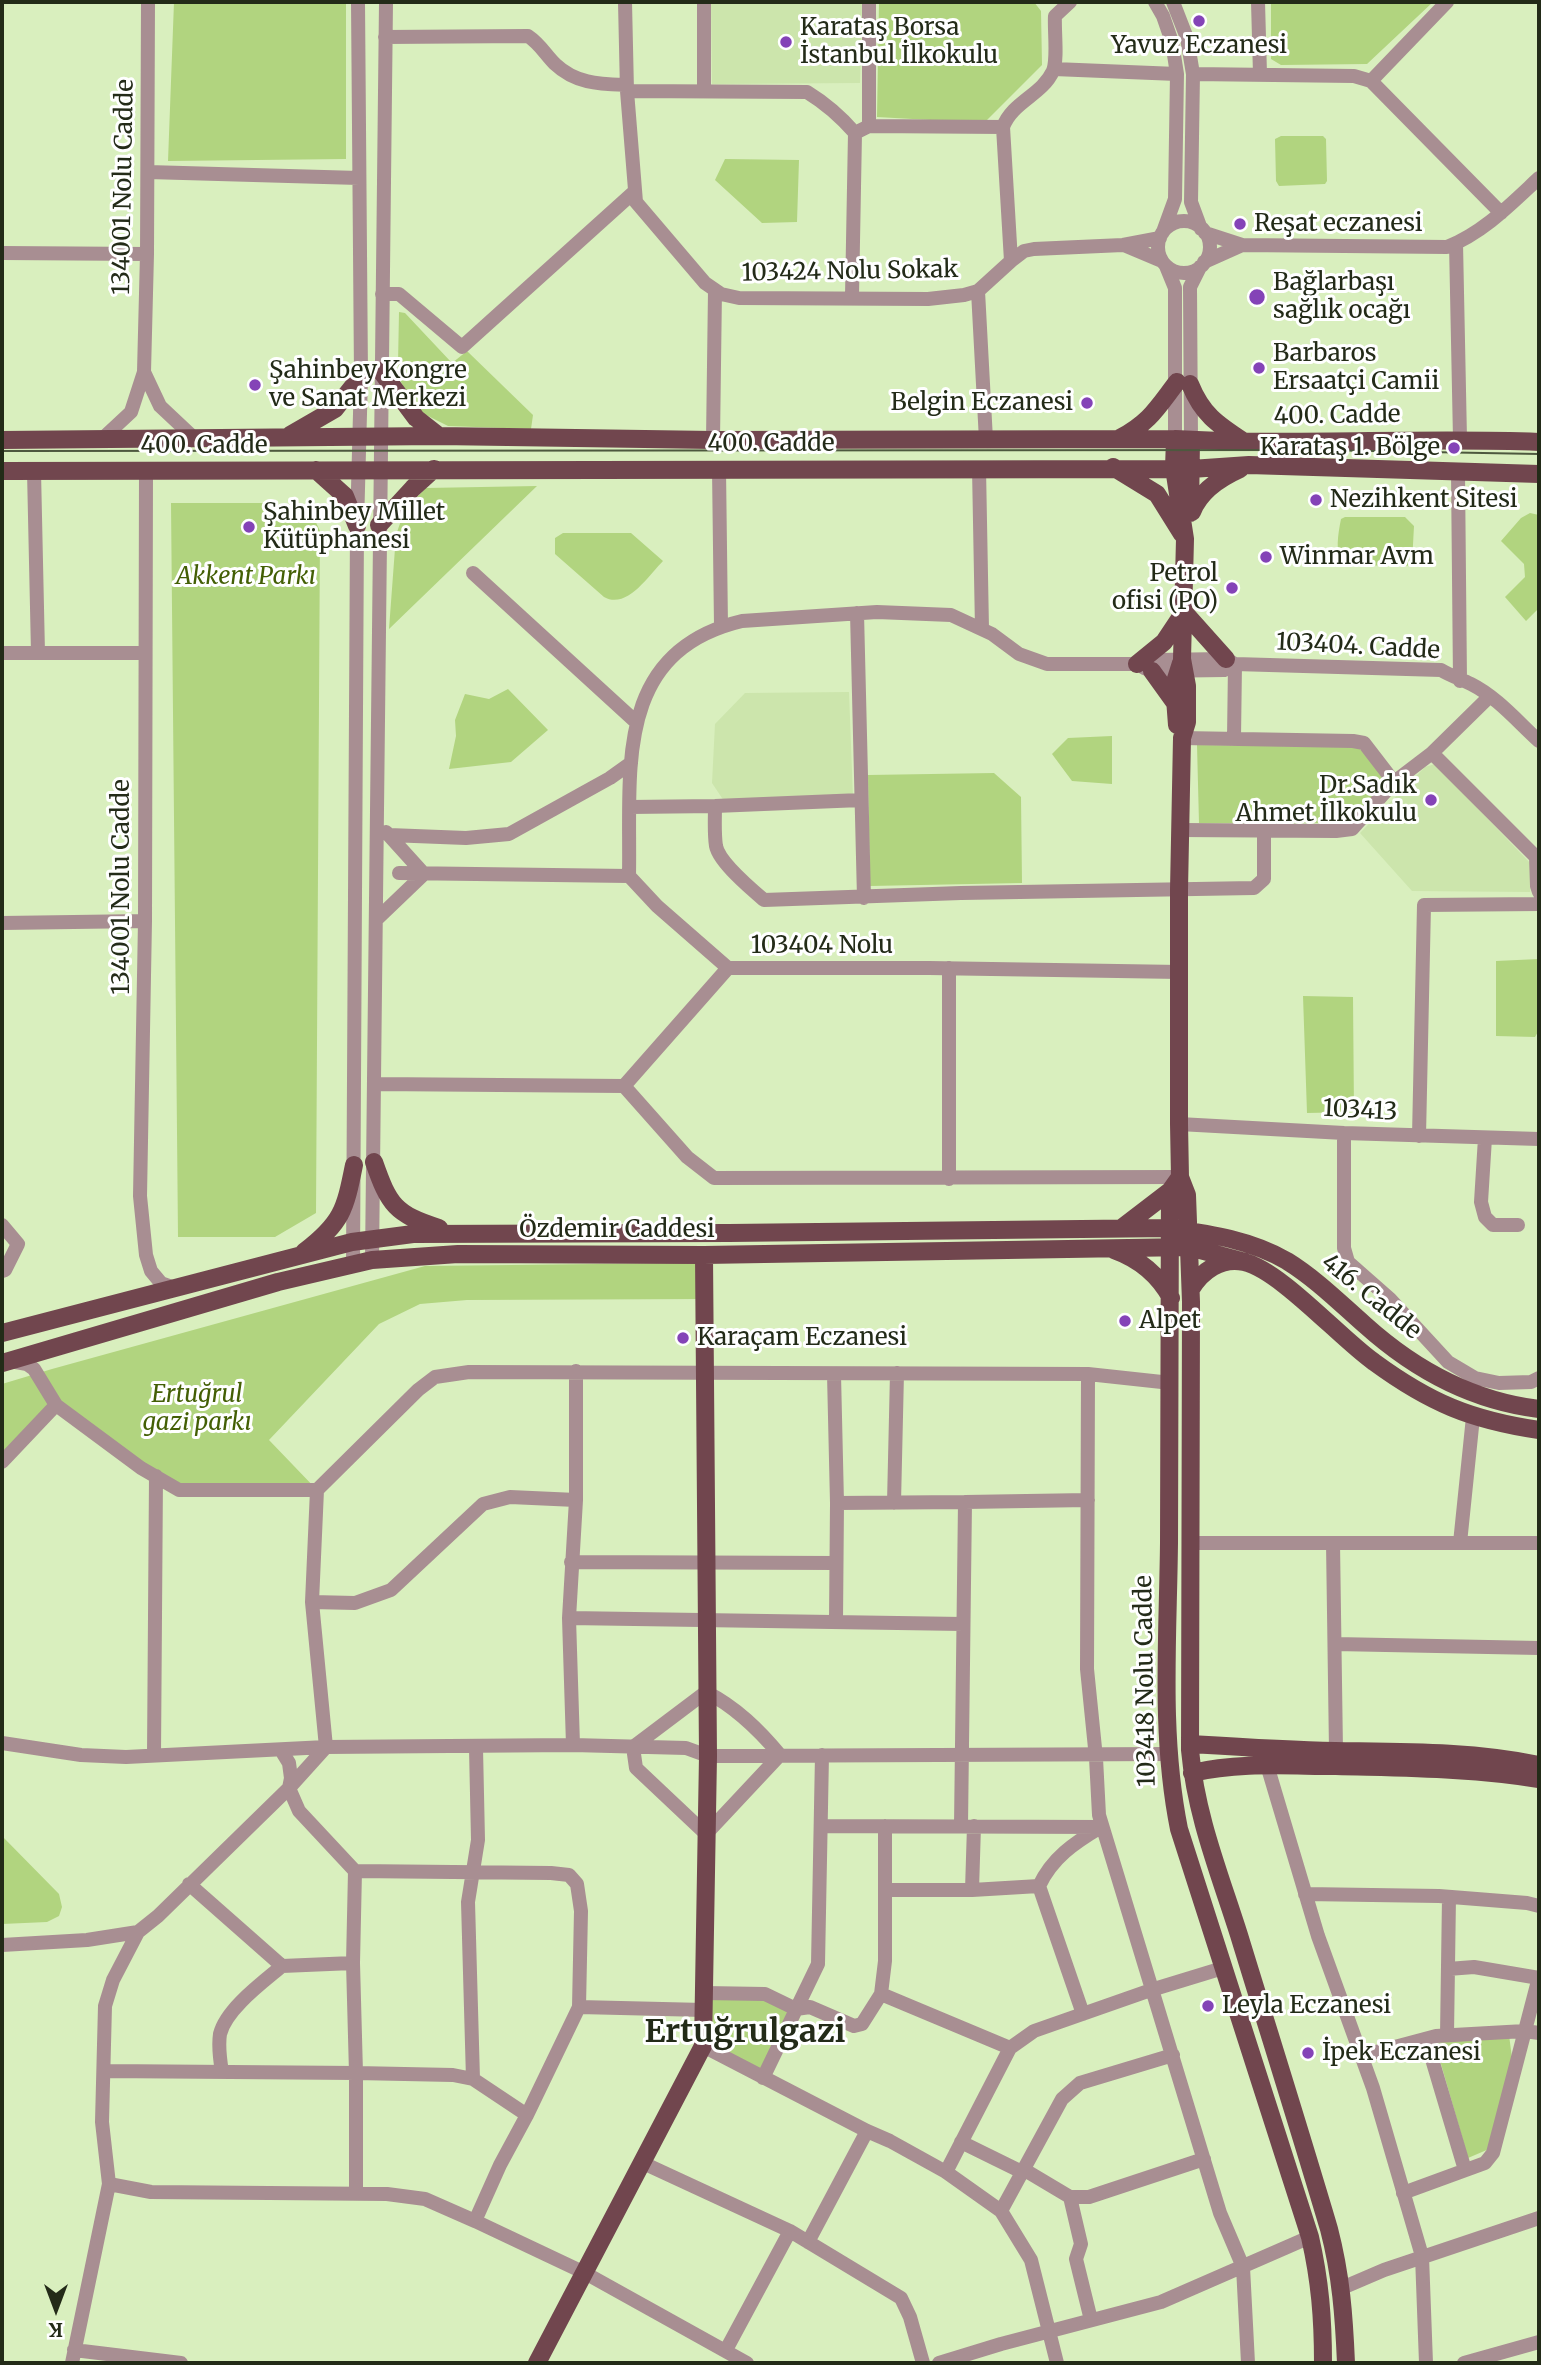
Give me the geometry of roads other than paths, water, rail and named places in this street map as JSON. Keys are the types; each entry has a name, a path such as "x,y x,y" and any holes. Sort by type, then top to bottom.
{"main road":[{"path":"381,371 416,418 439,436"},
{"path":"286,437 335,409 361,376"},
{"path":"1115,441 1140,427 1183,383 1208,416 1243,441"},
{"name":"400. Cadde","path":"2,440 439,436 713,440 1460,439 1539,442"},
{"path":"1123,1227 1175,1184 1179,1124 1182,738 1187,722 1187,686 1182,667 1185,539 1183,440"},
{"path":"1185,539 1196,500 1212,486 1249,465"},
{"name":"400. Cadde","path":"2,471 1183,468 1249,465 1539,474"},
{"path":"1113,467 1157,494 1185,539"},
{"path":"1183,468 1190,515"},
{"path":"379,526 434,469"},
{"path":"316,470 345,496 357,526"},
{"path":"1184,612 1231,661"},
{"path":"1175,703 1144,668 1184,612"},
{"path":"1182,667 1174,685 1177,723 1182,738"},
{"path":"374,1162 386,1194 396,1208 417,1221 452,1233"},
{"path":"298,1256 331,1230 346,1206 354,1165"},
{"path":"1175,1184 1187,1195 1191,1289 1192,1773 1208,1843 1329,2229 1342,2288 1346,2363"},
{"name":"103418 Nolu Cadde","path":"1175,1184 1170,1228 1167,1707 1171,1791 1179,1829 1310,2237 1322,2307 1323,2363"},
{"path":"1188,1205 1217,1235"},
{"name":"Özdemir Caddesi","path":"2,1333 352,1242 413,1234 1170,1228"},
{"name":"416. Cadde","path":"1170,1228 1189,1239 1217,1235 1246,1243 1284,1260 1309,1276 1417,1366 1460,1388 1511,1406 1539,1409"},
{"name":"Özdemir Caddesi","path":"6,1362 175,1311 372,1260 458,1254 704,1255 1170,1247 1189,1239 1245,1262 1273,1277 1373,1362 1441,1404 1473,1417 1539,1430"},
{"path":"1093,1247 1116,1251 1137,1260 1154,1274 1171,1298"},
{"path":"537,2363 703,2046 708,1756 704,1255"},
{"path":"1191,1289 1202,1275 1216,1265 1245,1262"},
{"path":"1190,1744 1277,1750 1436,1753 1539,1765"},
{"path":"1192,1773 1222,1766 1267,1765 1447,1768 1539,1779"}],"street":[{"name":"134001 Nolu Cadde","path":"102,439 131,412 144,372 148,2"},
{"path":"353,1263 357,526 361,376 358,2"},
{"path":"372,1260 386,2"},
{"name":"103424 Nolu Sokak","path":"625,2 627,88 636,202 705,283 721,294 739,298 852,296 928,299 978,291 1024,251 1123,245 1161,235"},
{"path":"704,2 704,91"},
{"path":"869,2 869,126"},
{"path":"1011,261 1003,127 1007,115 1045,84 1054,69 1055,16 1070,2"},
{"path":"1155,2 1172,42 1177,74 1175,199 1158,250 1175,288 1183,383"},
{"path":"1258,2 1260,74"},
{"path":"1371,81 1447,2"},
{"path":"1178,4 1188,38 1193,74 1191,202 1209,251 1190,287 1183,383 1183,440"},
{"path":"385,37 528,36 569,76 596,84 704,91 807,92 824,102 855,133 852,296"},
{"path":"1054,69 1177,74"},
{"path":"1193,74 1354,76 1371,81 1501,213"},
{"path":"855,133 869,126 1003,127"},
{"path":"148,172 359,178"},
{"path":"1161,235 1178,222 1190,223 1203,231 1242,245 1447,247 1467,239 1537,185"},
{"path":"382,294 400,294 462,347 634,192"},
{"path":"1456,243 1460,439"},
{"name":"103424 Nolu Sokak","path":"1123,245 1164,264"},
{"path":"1164,264 1183,273 1242,245"},
{"path":"2,253 147,254"},
{"path":"713,440 715,290"},
{"path":"978,291 986,440"},
{"name":"134001 Nolu Cadde","path":"144,372 160,406 193,437"},
{"path":"979,468 982,629"},
{"path":"719,469 721,626"},
{"path":"34,471 38,653"},
{"name":"134001 Nolu Cadde","path":"146,471 145,921 140,1196 146,1255 151,1271 161,1283 175,1288"},
{"path":"1458,472 1460,681"},
{"path":"473,573 636,722"},
{"path":"858,613 863,898"},
{"path":"399,873 629,876 631,764 636,722 647,691 666,663 691,641 721,626 742,621 858,613 951,615 982,629 1019,654 1047,663 1144,668"},
{"path":"2,653 145,653"},
{"name":"103404. Cadde","path":"1144,668 1154,660 1182,667 1231,661 1441,670 1489,697 1539,741"},
{"path":"1231,661 1234,738"},
{"path":"1180,830 1352,829 1394,782 1432,752 1489,697"},
{"path":"1182,738 1364,743 1394,782"},
{"path":"1432,752 1536,856 1539,892"},
{"path":"389,835 466,838 509,834 631,764"},
{"path":"630,807 861,800"},
{"path":"715,806 716,846 719,853 747,886 764,900 961,893 1255,888 1264,879 1264,831"},
{"path":"377,822 424,874"},
{"path":"377,919 424,874"},
{"name":"103404 Nolu","path":"629,876 657,906 728,968 1180,972"},
{"path":"1419,1136 1424,905 1539,904"},
{"path":"2,923 145,921"},
{"path":"624,1086 728,968"},
{"path":"949,968 949,1178"},
{"path":"375,1084 624,1086 687,1157 714,1178 949,1178 1175,1184"},
{"name":"103413","path":"1179,1124 1344,1133 1539,1139"},
{"path":"1344,1133 1344,1248 1348,1262 1390,1299 1448,1362 1475,1378 1499,1383 1531,1382 1539,1378"},
{"path":"1485,1138 1482,1202 1485,1217 1493,1225 1518,1225"},
{"path":"2,1225 18,1244 2,1271"},
{"path":"39,1374 43,1360 53,1348"},
{"path":"6,1362 27,1364 39,1374 57,1405 156,1476 180,1490 317,1490"},
{"path":"181,2363 73,2357 109,2184 102,2122 105,2006 113,1980 138,1932 158,1916 289,1788 326,1747 312,1602 317,1490 418,1390 435,1377 469,1371 1088,1374 1171,1382"},
{"path":"573,1745 569,1618 576,1500 576,1371"},
{"path":"894,1503 897,1373"},
{"path":"834,1374 838,1503 836,1621"},
{"path":"1088,1374 1087,1669 1101,1827 1220,2213 1243,2267 1248,2363"},
{"path":"2,1462 57,1405"},
{"path":"1460,1543 1473,1417"},
{"path":"154,1755 156,1476"},
{"path":"312,1602 355,1603 391,1590 483,1504 510,1497 576,1500"},
{"path":"838,1503 1088,1500"},
{"path":"965,1502 961,1754 972,1890"},
{"path":"1191,1543 1539,1543"},
{"path":"1333,1543 1336,1751"},
{"path":"571,1562 836,1563"},
{"path":"569,1618 963,1624"},
{"path":"1335,1644 1539,1648"},
{"path":"633,1747 706,1692 724,1701 744,1717 780,1755"},
{"path":"2,1743 81,1755 154,1755 326,1747 476,1748 573,1745 686,1748 708,1756 1168,1754"},
{"path":"633,1747 636,1768 706,1834 780,1755"},
{"path":"473,2079 468,1902 478,1840 476,1748"},
{"path":"281,1750 291,1770 289,1788 299,1811 355,1871 353,1963 356,2193"},
{"path":"763,2078 818,1964 821,1755"},
{"path":"1267,1765 1305,1894 1361,2056 1422,2256 1426,2363"},
{"path":"821,1826 1101,1827"},
{"path":"579,2007 704,2001 765,1994 796,2009 810,2007 854,2026 862,2024 881,1994 885,1961 885,1826"},
{"path":"1083,2014 1039,1886 1047,1869 1062,1853 1101,1827"},
{"path":"355,1871 551,1873 569,1875 577,1884 581,1911 579,2007 475,2221"},
{"path":"189,1884 282,1966"},
{"path":"885,1890 972,1890 1039,1886"},
{"path":"1305,1894 1449,1897 1539,1906"},
{"path":"1447,2035 1449,1897"},
{"path":"2,1945 87,1940 138,1932"},
{"path":"222,2072 220,2033 227,2019 240,2003 282,1966 353,1963"},
{"path":"1403,2193 1485,2163 1493,2153 1532,2032 1539,1978 1474,1967 1448,1969"},
{"path":"946,2172 1010,2049 1034,2031 1223,1968"},
{"path":"881,1994 1010,2049"},
{"path":"1361,2056 1447,2035 1532,2032"},
{"path":"1426,2039 1465,2170"},
{"path":"703,2046 946,2172 1001,2211 1031,2260 1057,2363"},
{"path":"1001,2211 1062,2099 1070,2090 1080,2083 1173,2056"},
{"path":"105,2071 453,2075 473,2079 527,2115"},
{"path":"808,2242 867,2131"},
{"path":"961,2142 1023,2170 1070,2197 1089,2197 1204,2159"},
{"path":"643,2163 790,2231 901,2298 910,2317 923,2363"},
{"path":"109,2184 151,2192 356,2193 425,2199 585,2273 747,2363"},
{"path":"1070,2197 1081,2244 1076,2259 1091,2320"},
{"path":"1342,2288 1422,2256 1539,2218"},
{"path":"726,2350 790,2231"},
{"path":"939,2363 1161,2302 1310,2237"},
{"path":"1464,2363 1492,2359 1539,2342"}],"tram line":[{"path":"2,451 1316,450 1539,454"}],"place":[{"name":"Yavuz Eczanesi","path":"1199,21"},
{"name":"Karataş Borsa İstanbul İlkokulu","path":"786,42"},
{"name":"Reşat eczanesi","path":"1240,224"},
{"name":"Bağlarbaşı sağlık ocağı","path":"1257,297"},
{"name":"Barbaros Ersaatçi Camii","path":"1259,368"},
{"name":"Şahinbey Kongre ve Sanat Merkezi","path":"255,385"},
{"name":"Belgin Eczanesi","path":"1087,403"},
{"name":"Karataş 1. Bölge","path":"1454,448"},
{"name":"Nezihkent Sitesi","path":"1316,500"},
{"name":"Şahinbey Millet Kütüphanesi","path":"249,527"},
{"name":"Winmar Avm","path":"1266,557"},
{"name":"Petrol ofisi (PO)","path":"1232,588"},
{"name":"Dr.Sadık Ahmet İlkokulu","path":"1431,800"},
{"name":"Alpet","path":"1125,1321"},
{"name":"Karaçam Eczanesi","path":"683,1338"},
{"name":"Leyla Eczanesi","path":"1208,2006"},
{"name":"İpek Eczanesi","path":"1308,2053"}],"district":[{"name":"Ertuğrulgazi","path":"745,2033"}],"park label":[{"name":"Akkent Parkı","path":"246,577"},
{"name":"Ertuğrul gazi parkı","path":"197,1409"}]}
